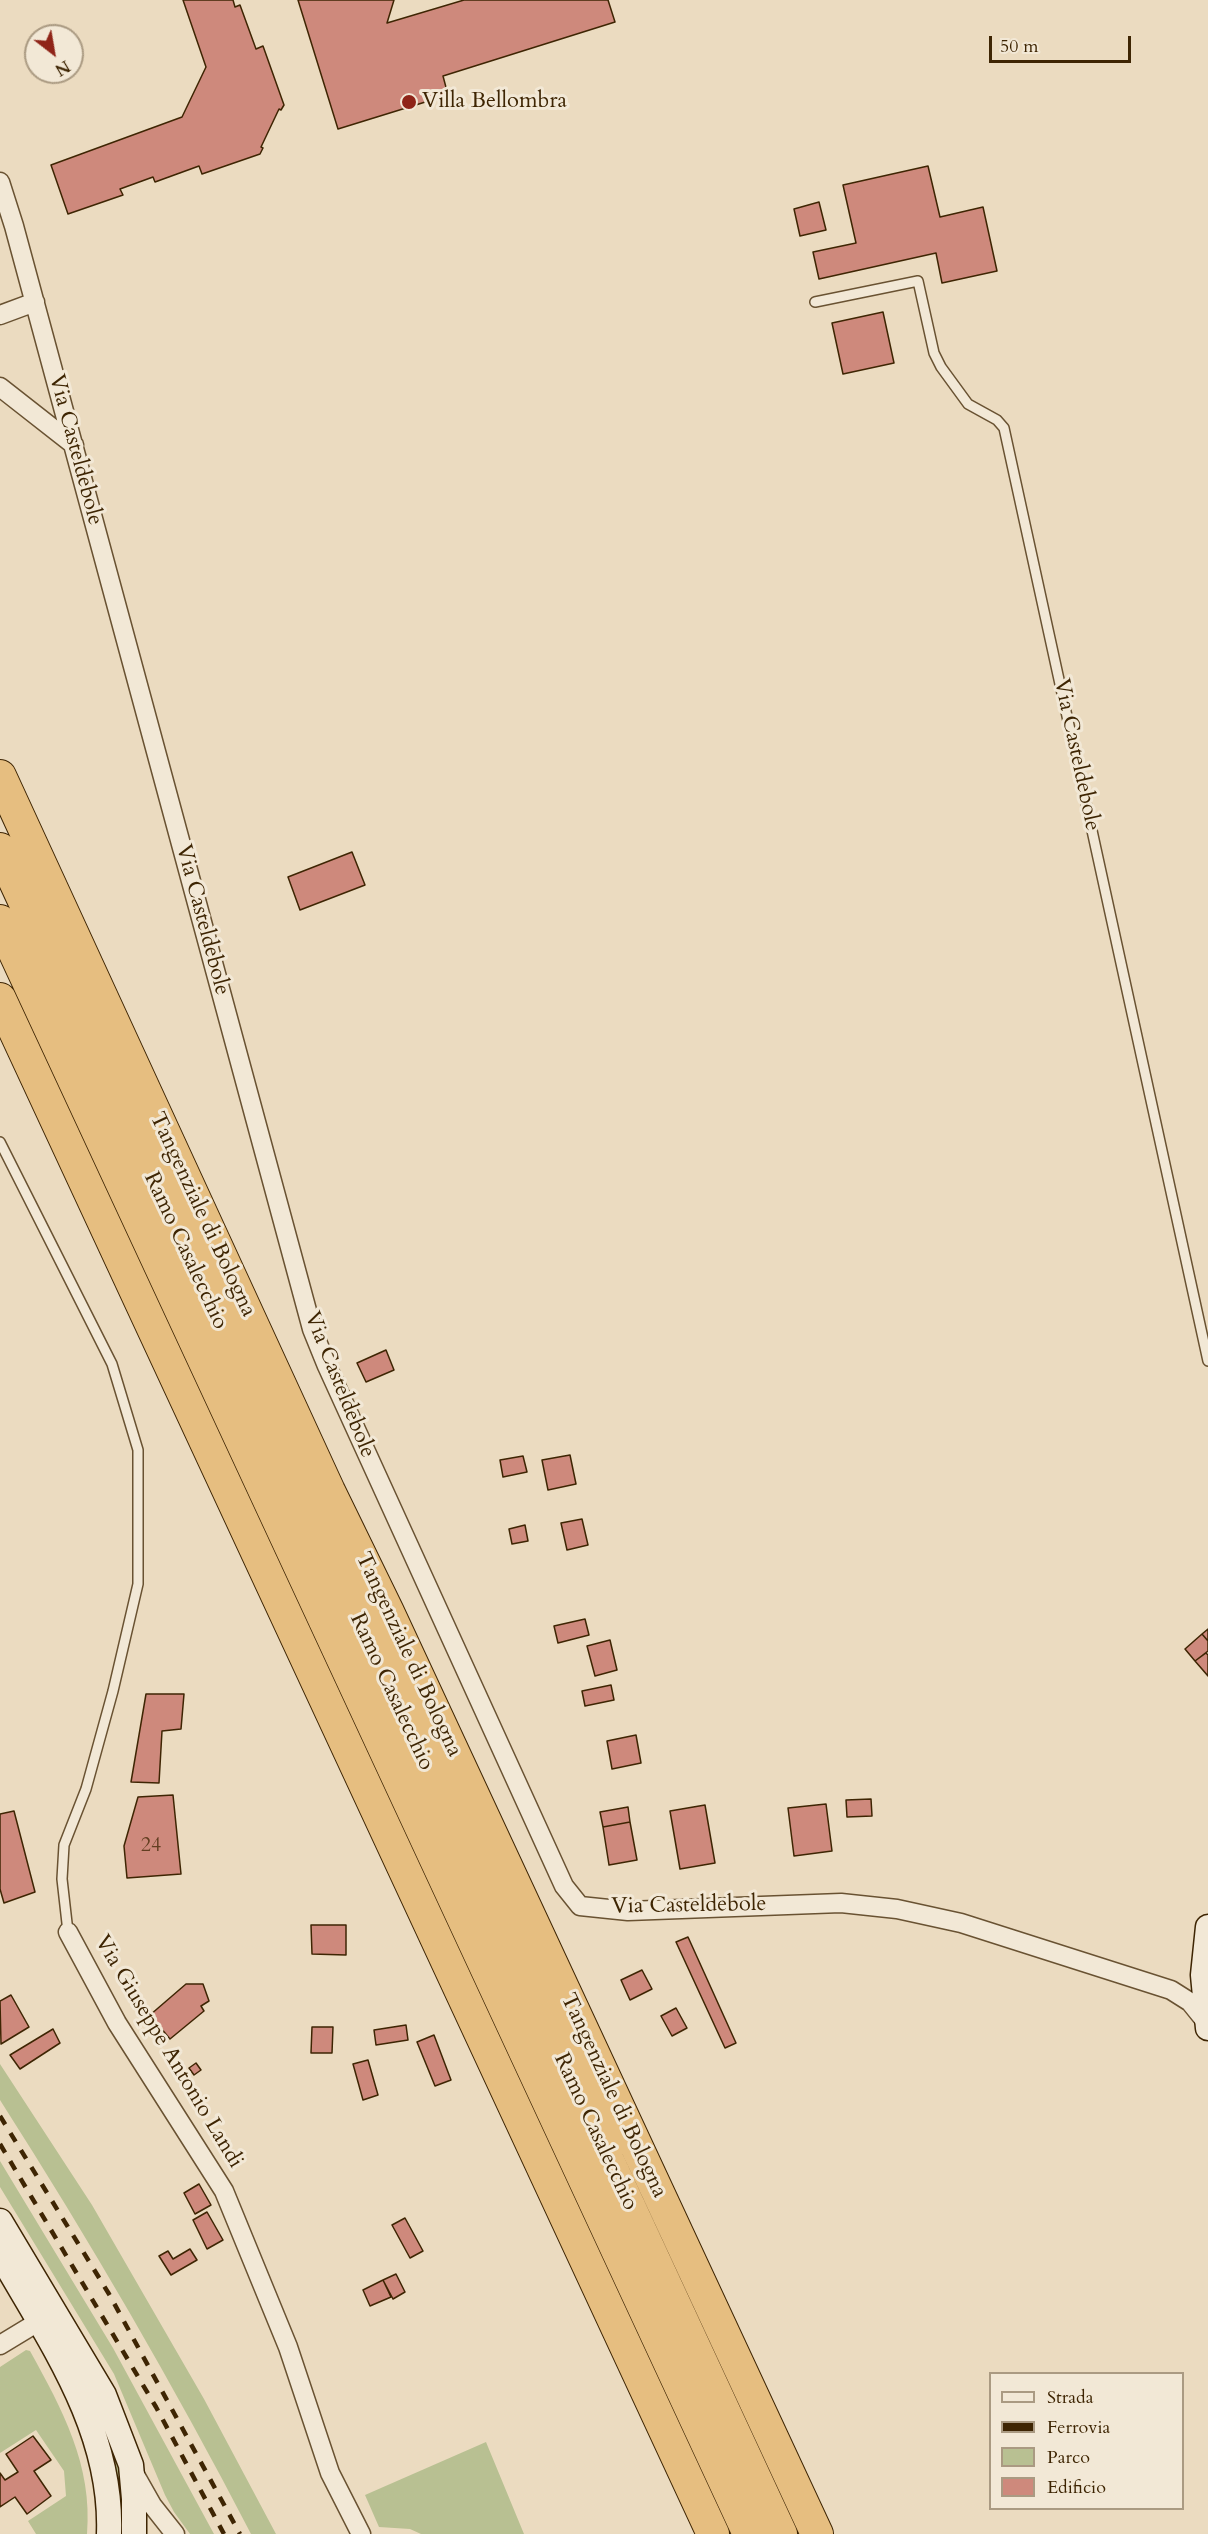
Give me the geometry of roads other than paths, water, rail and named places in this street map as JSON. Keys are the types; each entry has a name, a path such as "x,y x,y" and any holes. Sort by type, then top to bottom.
{"highway":[{"name":"Tangenziale di Bologna","path":"0,776 329,1491 393,1623 817,2534"},
{"name":"Ramo Casalecchio","path":"0,849 781,2534"},
{"name":"Ramo Casalecchio","path":"0,921 749,2534"},
{"path":"0,999 713,2534"}],"main road":[{"name":"Via Casteldebole","path":"1208,1927 1204,1964 1208,2028"},
{"path":"0,2221 104,2395 131,2465 140,2520"},
{"path":"0,2254 82,2401 98,2442 107,2492 110,2534"}],"street":[{"name":"Via Casteldebole","path":"0,182 15,226 312,1329 564,1886 580,1906 628,1911 841,1903 897,1909 961,1923 1171,1990 1190,2002 1207,2023"},
{"path":"0,315 35,302"},
{"path":"0,387 74,445"},
{"name":"Via Giuseppe Antonio Landi","path":"68,1932 117,2023 224,2192 288,2347 330,2473 361,2534"},
{"path":"1171,1990 1190,1982 1204,1964"},
{"path":"0,2345 38,2322"},
{"path":"110,2534 122,2524 140,2520 173,2534"}],"lane":[{"name":"Via Casteldebole","path":"815,302 918,281 934,353 941,367 968,404 997,420 1004,428 1208,1361"},
{"name":"Via Giuseppe Antonio Landi","path":"0,1142 112,1364 138,1450 138,1584 113,1691 86,1789 64,1845 62,1879 68,1932"}],"railway":[{"path":"0,2116 109,2294 240,2534"},
{"path":"0,2144 156,2407 224,2534"}],"place":[{"name":"Villa Bellombra","path":"409,102"}]}
